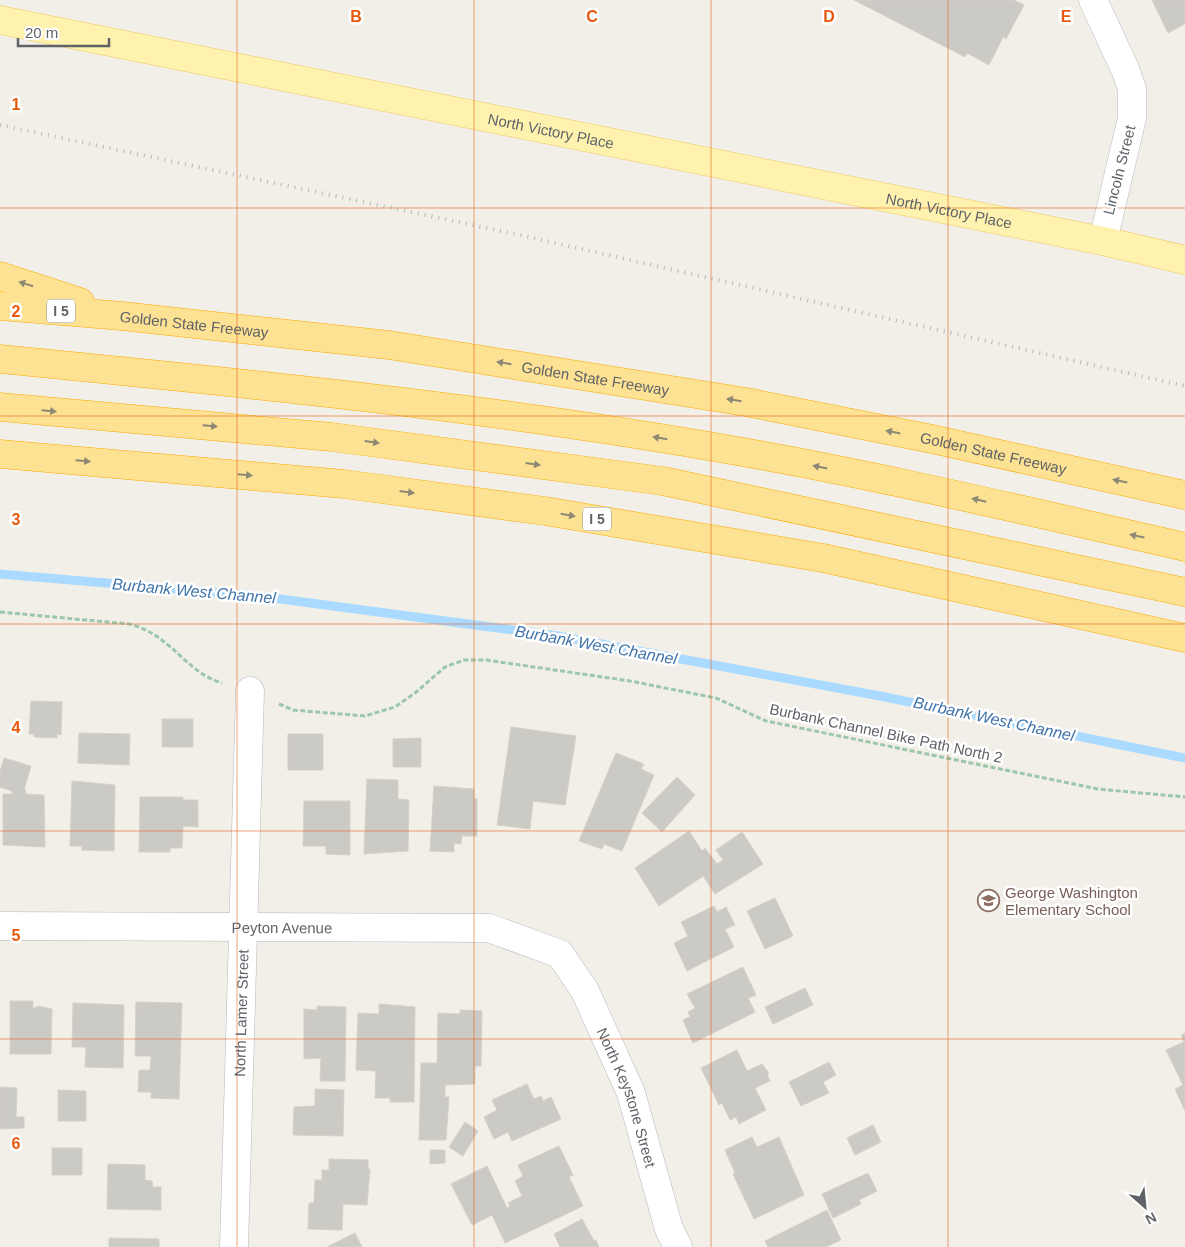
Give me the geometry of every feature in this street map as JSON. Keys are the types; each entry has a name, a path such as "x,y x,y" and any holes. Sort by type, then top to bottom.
{"highway":[{"path":"0,276 122,316"},
{"name":"Golden State Freeway","path":"0,306 122,316 389,345 746,402 932,439 1185,495"},
{"path":"0,359 380,398 589,427 731,450 915,485 1185,547"},
{"path":"0,407 332,437 663,481 1185,592"},
{"name":"I 5","path":"0,454 344,484 545,511 823,558 1185,638"}],"main road":[{"name":"North Victory Place","path":"0,20 1103,241 1185,260"}],"street":[{"name":"Lincoln Street","path":"1093,0 1125,69 1132,89 1132,118 1103,241"},
{"name":"North Lamer Street","path":"234,1247 250,691"},
{"name":"Peyton Avenue","path":"0,926 242,929 489,928 560,954"},
{"name":"North Keystone Street","path":"560,954 585,991 631,1093 669,1229 678,1247"}],"path":[{"name":"Burbank Channel Bike Path North 2","path":"0,612 129,624 147,628 171,645 207,679 250,691 293,710 365,716 394,707 415,693 445,667 464,660 486,660 630,681 716,698 766,721 1098,789 1185,797"}],"building":[{"path":"854,0 1014,0 1024,5 1006,39 1003,37 989,65 967,53 965,57"},
{"path":"1152,0 1185,0 1185,24 1168,33"},
{"path":"31,701 62,702 61,735 57,734 57,738 34,737 34,734 29,734"},
{"path":"162,719 193,719 193,747 162,747"},
{"path":"511,727 576,736 565,805 533,801 530,829 497,825"},
{"path":"79,733 130,734 129,765 78,763"},
{"path":"288,734 323,734 323,770 288,770"},
{"path":"421,738 421,767 393,767 393,739"},
{"path":"616,753 644,764 641,769 654,775 622,851 604,844 602,849 579,841"},
{"path":"4,758 31,766 24,790 26,791 25,794 44,795 45,847 3,845 3,794 12,794 12,791 0,787 0,771"},
{"path":"677,777 695,795 662,832 642,813"},
{"path":"367,779 398,780 398,799 409,800 408,851 364,854"},
{"path":"72,781 115,785 114,851 82,850 82,846 70,846"},
{"path":"434,786 474,789 474,799 477,799 477,836 462,836 461,844 454,843 454,852 430,851"},
{"path":"140,797 183,797 183,800 198,800 198,827 183,826 182,848 170,848 170,852 139,852"},
{"path":"304,801 350,801 350,855 326,854 326,846 303,846"},
{"path":"689,831 702,851 705,848 717,864 723,860 716,850 742,832 763,864 715,894 703,876 659,906 635,868"},
{"path":"775,898 793,936 765,949 747,911"},
{"path":"714,906 717,912 726,907 735,925 725,929 734,947 687,971 674,943 688,936 681,922"},
{"path":"743,967 756,995 748,998 755,1012 693,1043 683,1020 690,1017 688,1012 695,1008 687,994"},
{"path":"805,988 813,1005 773,1024 765,1007"},
{"path":"10,1001 33,1001 33,1009 38,1006 52,1009 51,1054 10,1054"},
{"path":"136,1002 182,1003 179,1099 151,1098 151,1092 138,1092 139,1070 150,1070 151,1056 135,1056"},
{"path":"73,1003 124,1005 123,1068 85,1067 86,1047 72,1047"},
{"path":"379,1004 415,1007 414,1102 390,1102 390,1098 375,1098 376,1071 356,1070 358,1013 379,1014"},
{"path":"317,1006 346,1007 345,1081 320,1081 321,1058 304,1059 304,1009 317,1010"},
{"path":"460,1010 482,1011 481,1066 475,1066 475,1084 445,1085 445,1097 449,1097 446,1140 419,1140 421,1063 437,1063 438,1013 460,1014"},
{"path":"1185,1033 1185,1111 1175,1089 1183,1085 1166,1050 1184,1042 1181,1035"},
{"path":"737,1050 747,1071 762,1064 769,1073 767,1074 770,1081 755,1088 766,1110 739,1124 736,1117 730,1120 722,1103 719,1105 701,1068"},
{"path":"829,1062 836,1075 823,1082 829,1093 801,1106 789,1082"},
{"path":"527,1084 534,1099 541,1096 543,1101 551,1097 561,1119 512,1141 508,1132 494,1139 484,1117 497,1110 492,1100"},
{"path":"0,1087 17,1088 16,1117 24,1117 24,1128 0,1129"},
{"path":"315,1089 344,1090 343,1136 293,1135 294,1107 315,1106"},
{"path":"58,1090 86,1091 86,1121 58,1121"},
{"path":"465,1122 478,1131 463,1156 449,1147"},
{"path":"873,1125 881,1142 855,1155 847,1138"},
{"path":"752,1137 757,1147 779,1137 804,1195 754,1219 733,1174 735,1173 725,1150"},
{"path":"559,1146 573,1175 569,1177 583,1206 505,1243 492,1215 472,1225 451,1184 487,1166 507,1208 510,1206 508,1203 522,1196 515,1181 523,1176 518,1165"},
{"path":"52,1148 82,1148 82,1175 52,1175"},
{"path":"430,1150 445,1150 445,1163 430,1164"},
{"path":"329,1159 368,1160 368,1169 370,1169 367,1205 343,1204 342,1230 308,1229 309,1203 314,1203 315,1180 322,1180 322,1170 329,1170"},
{"path":"108,1164 145,1165 145,1180 152,1181 153,1187 161,1187 161,1210 107,1209"},
{"path":"868,1173 877,1191 859,1200 861,1204 833,1218 822,1194"},
{"path":"827,1210 841,1240 826,1247 768,1247 765,1241"},
{"path":"582,1219 599,1247 560,1247 554,1234"},
{"path":"355,1233 362,1247 327,1247"},
{"path":"109,1238 159,1239 159,1247 109,1247"}],"waterway":[{"name":"Burbank West Channel","path":"0,574 258,596 558,636 880,696 1185,758"}],"railway":[{"path":"0,125 520,235 1185,386"}],"place":[{"name":"George Washington Elementary School","path":"989,901"}]}
